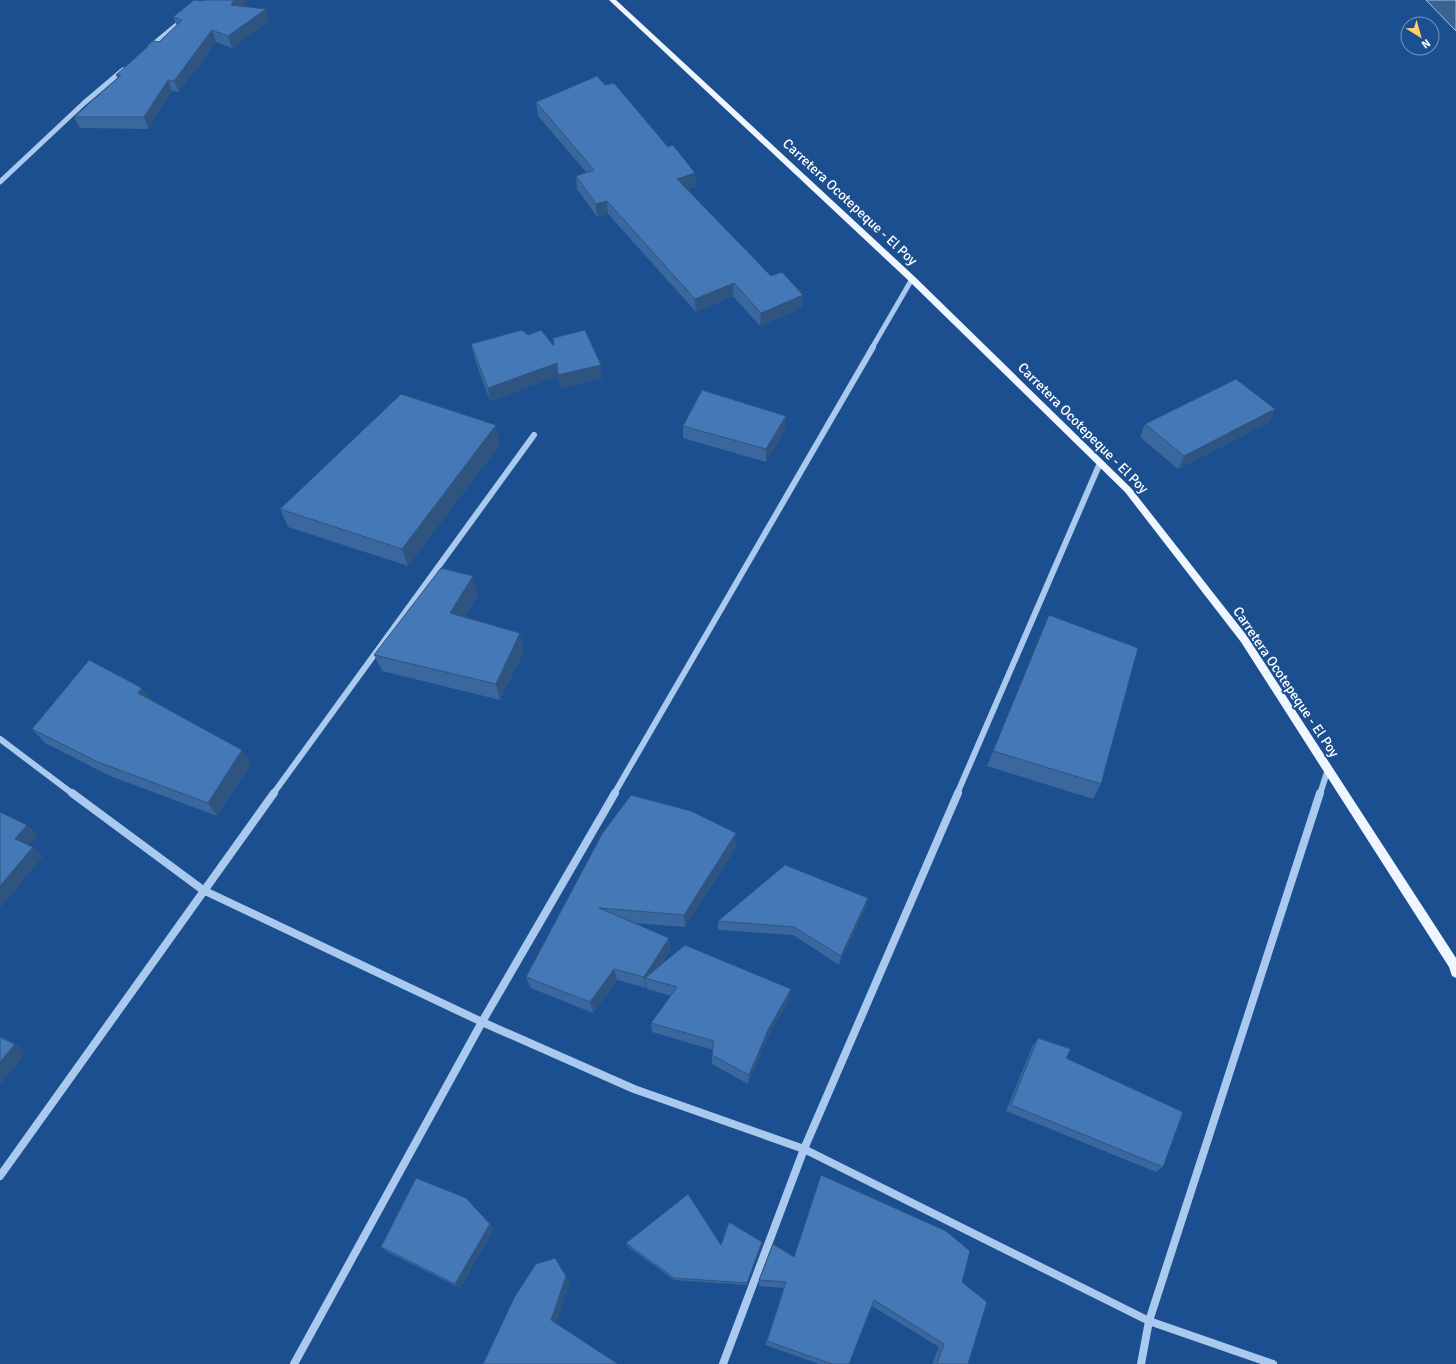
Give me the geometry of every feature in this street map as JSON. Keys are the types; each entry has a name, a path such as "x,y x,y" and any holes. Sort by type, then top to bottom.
{"main road":[{"name":"Carretera Ocotepeque - El Poy","path":"612,0 912,279 1128,490 1244,638 1454,966 1456,972"}],"street":[{"path":"145,52 187,16"},
{"path":"0,182 84,103 126,67"},
{"path":"294,1364 482,1022 912,279"},
{"path":"0,1176 203,890 534,435"},
{"path":"723,1364 804,1149 1100,463"},
{"path":"0,739 203,890 482,1022 634,1089 804,1149 1149,1321 1273,1364"},
{"path":"1141,1364 1149,1321 1328,769"}],"water":[{"path":"1426,0 1456,0 1456,31"}],"building":[{"path":"194,0 234,0 231,5 266,9 228,36 212,30 174,81 168,80 144,117 74,117 121,75 116,75 154,41 159,42 182,20 173,17"},
{"path":"597,76 605,85 614,83 668,147 673,145 695,173 677,179 771,276 782,272 803,295 761,313 734,283 695,299 607,201 596,204 576,176 594,170 536,102"},
{"path":"522,330 528,335 541,330 554,346 553,338 585,330 601,365 558,375 557,363 488,388 471,344"},
{"path":"1236,379 1275,409 1184,456 1145,424"},
{"path":"702,390 786,416 766,449 683,426"},
{"path":"401,394 496,425 402,549 280,509"},
{"path":"441,568 473,576 450,613 520,633 496,684 374,655"},
{"path":"1049,615 1138,648 1101,784 993,751"},
{"path":"89,660 142,688 138,693 242,750 208,803 98,762 32,729"},
{"path":"631,795 691,811 736,833 684,915 599,908 669,938 644,977 614,969 590,1002 526,977 602,834"},
{"path":"0,812 27,825 15,839 33,847 0,886"},
{"path":"785,865 868,898 841,956 794,927 718,921"},
{"path":"685,945 791,989 769,1028 749,1075 712,1055 714,1041 651,1023 677,987 645,978"},
{"path":"0,1037 15,1044 0,1062"},
{"path":"1038,1038 1071,1049 1066,1058 1183,1112 1163,1167 1011,1105"},
{"path":"821,1175 946,1231 970,1251 962,1282 987,1302 968,1364 937,1364 944,1344 874,1300 849,1364 832,1364 767,1341 786,1282 759,1280 773,1244 794,1257"},
{"path":"416,1178 466,1198 490,1224 455,1284 381,1247"},
{"path":"688,1194 721,1245 729,1222 762,1242 747,1283 674,1278 626,1243"},
{"path":"555,1258 566,1276 551,1320 618,1364 483,1364 515,1296 536,1264"}]}
